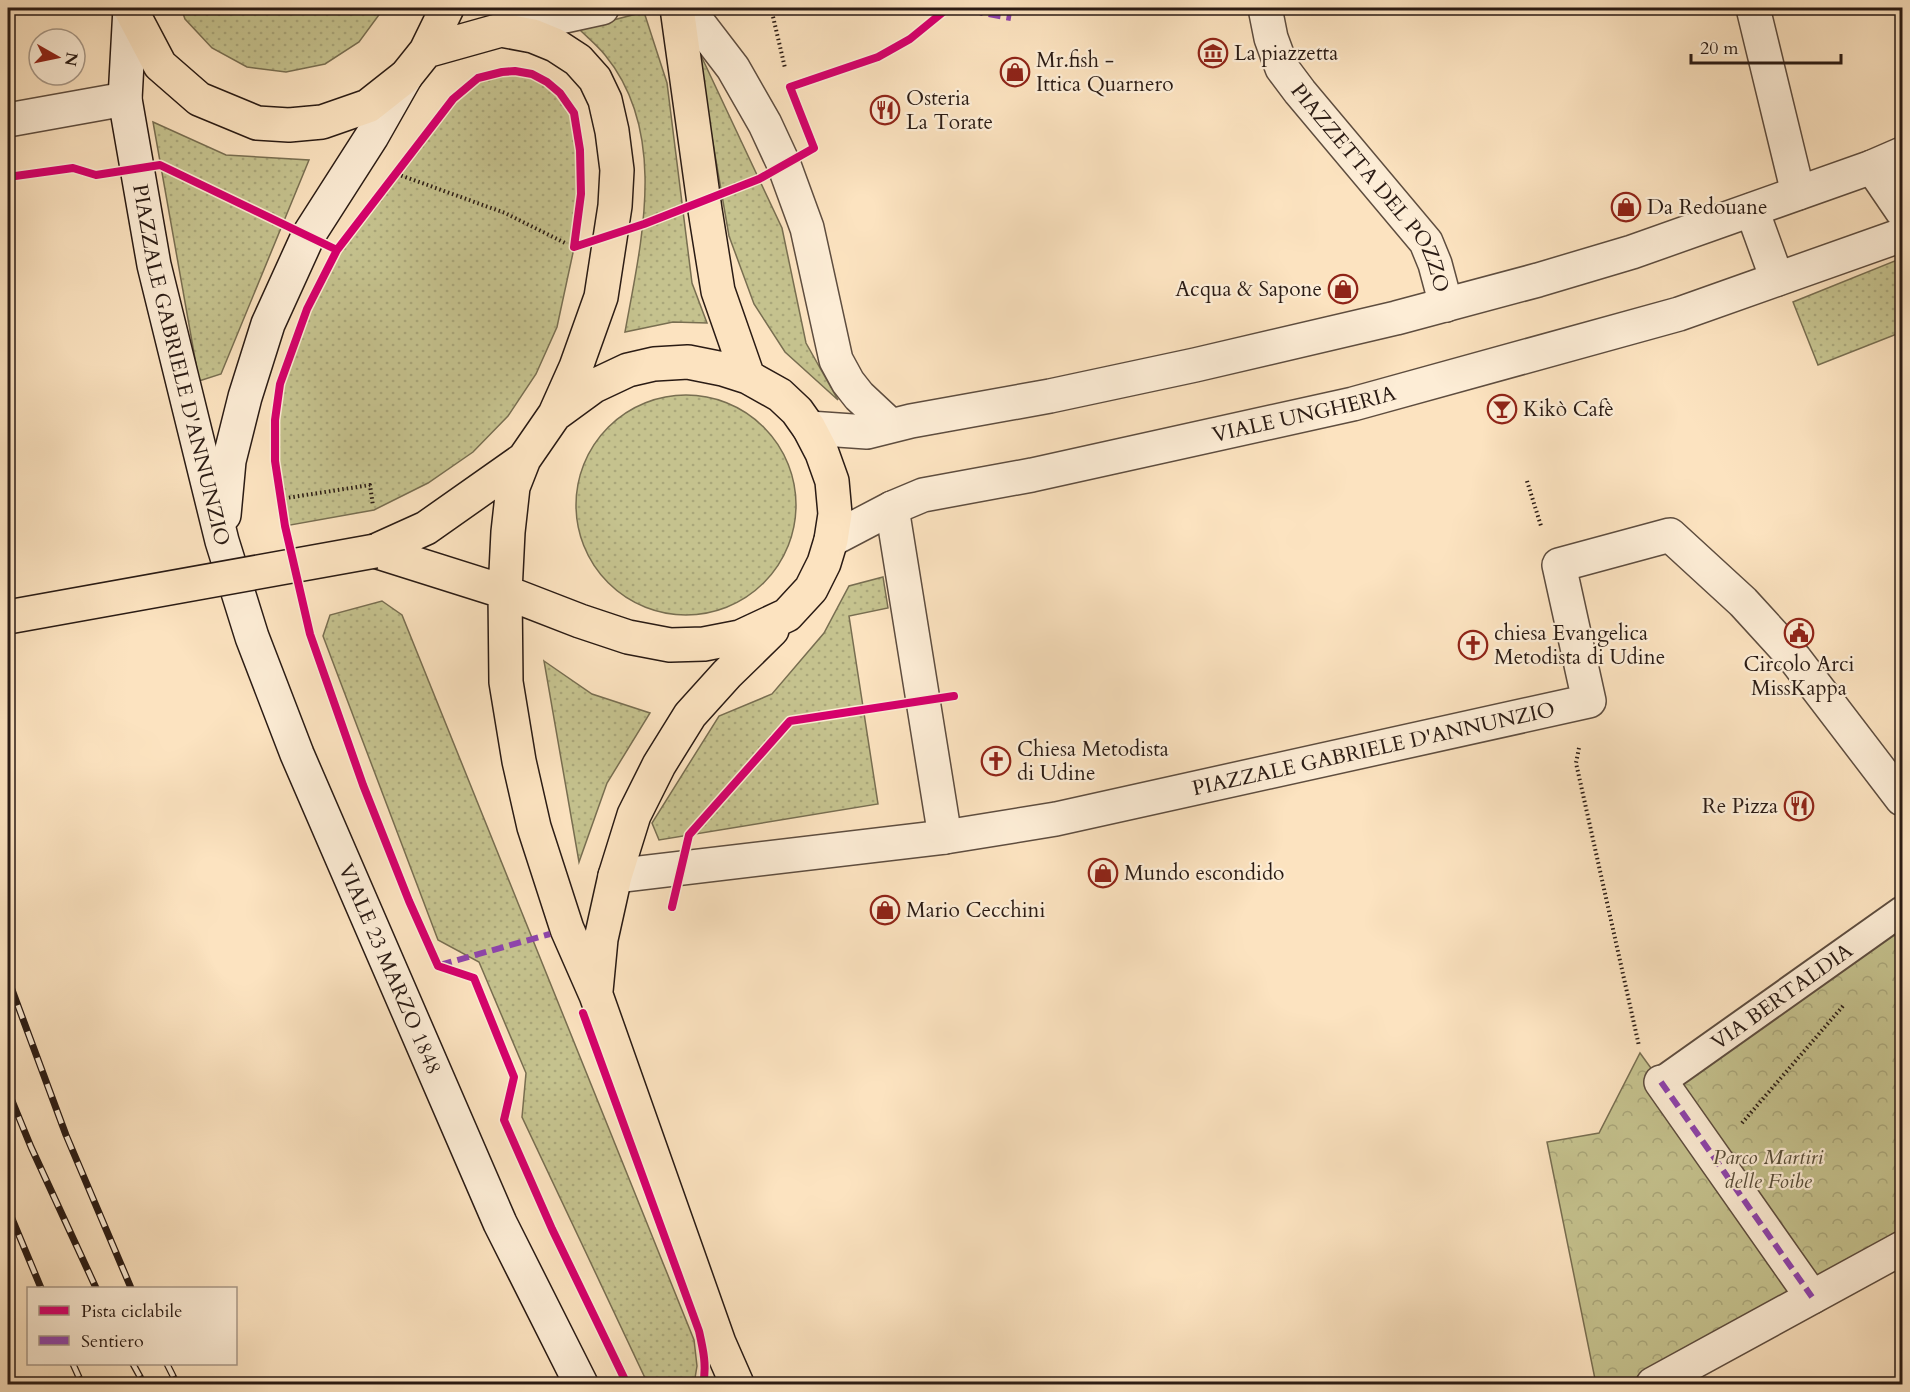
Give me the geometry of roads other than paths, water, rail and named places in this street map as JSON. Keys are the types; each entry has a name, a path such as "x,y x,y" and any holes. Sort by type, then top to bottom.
{"main road":[{"name":"PIAZZALE GABRIELE D'ANNUNZIO","path":"130,8 160,64 200,99 257,123 289,125 322,122 368,106 406,76 426,51 447,8"},
{"path":"677,8 718,291 748,376"},
{"path":"426,51 501,30 533,36 555,45 578,60 595,79 605,100 617,170 615,206 601,297 576,367 555,414 524,459 513,487 505,592 506,682 521,772 534,826 567,929 596,995 719,1343 736,1384"},
{"path":"555,414 594,386 628,370 654,364 688,362 748,376 780,395 797,411 809,428 822,453 832,481 835,514 824,563 811,589 690,715 659,765 634,815 615,876 601,939 596,995"},
{"path":"8,617 375,551 426,528 524,459"},
{"path":"375,551 505,592 628,637 670,645 704,644 740,637 788,615"},
{"path":"719,1343 722,1384"}],"street":[{"name":"PIAZZALE GABRIELE D'ANNUNZIO","path":"130,8 125,99 154,265 222,541"},
{"path":"501,30 602,8"},
{"path":"687,8 733,68 765,124 784,165 807,228 836,360 859,396 890,425"},
{"name":"PIAZZETTA DEL POZZO","path":"1265,8 1271,38 1282,68 1426,242 1435,264 1446,305"},
{"path":"1753,8 1798,193"},
{"name":"PIAZZALE GABRIELE D'ANNUNZIO","path":"222,541 229,461 245,397 268,324 308,236 372,136 406,76"},
{"path":"8,120 125,99"},
{"path":"809,428 867,432 890,425 1050,396 1195,365 1446,305 1632,252 1902,154"},
{"path":"1872,166 1902,211"},
{"path":"1752,210 1777,279"},
{"name":"VIALE UNGHERIA","path":"831,540 892,507 923,495 1032,475 1353,404 1679,314 1902,235"},
{"path":"892,507 945,837"},
{"name":"PIAZZALE GABRIELE D'ANNUNZIO","path":"615,876 945,837 1056,819 1589,701 1559,566 1670,535 1743,602 1795,659 1902,798"},
{"name":"VIALE 23 MARZO 1848","path":"222,541 252,637 297,754 500,1223 581,1384"},
{"path":"1661,1082 1812,1297"},
{"path":"1653,1384 1902,1248"}],"lane":[{"name":"VIA BERTALDIA","path":"1661,1082 1902,911"}],"railway":[{"path":"8,979 66,1135 131,1287"},
{"path":"8,1091 31,1147 96,1287"},
{"path":"8,1209 41,1287"},
{"path":"73,1365 82,1384"},
{"path":"134,1365 144,1384"},
{"path":"168,1365 177,1384"}],"place":[{"name":"La piazzetta","path":"1213,53"},
{"name":"Mr.fish - Ittica Quarnero","path":"1015,72"},
{"name":"Osteria La Torate","path":"885,110"},
{"name":"Da Redouane","path":"1626,207"},
{"name":"Acqua & Sapone","path":"1343,289"},
{"name":"Kikò Cafè","path":"1502,409"},
{"name":"Circolo Arci MissKappa","path":"1799,633"},
{"name":"chiesa Evangelica Metodista di Udine","path":"1473,645"},
{"name":"Chiesa Metodista di Udine","path":"996,761"},
{"name":"Re Pizza","path":"1799,806"},
{"name":"Mundo escondido","path":"1103,873"},
{"name":"Mario Cecchini","path":"885,910"}],"park label":[{"name":"Parco Martiri delle Foibe","path":"1768,1169"}]}
